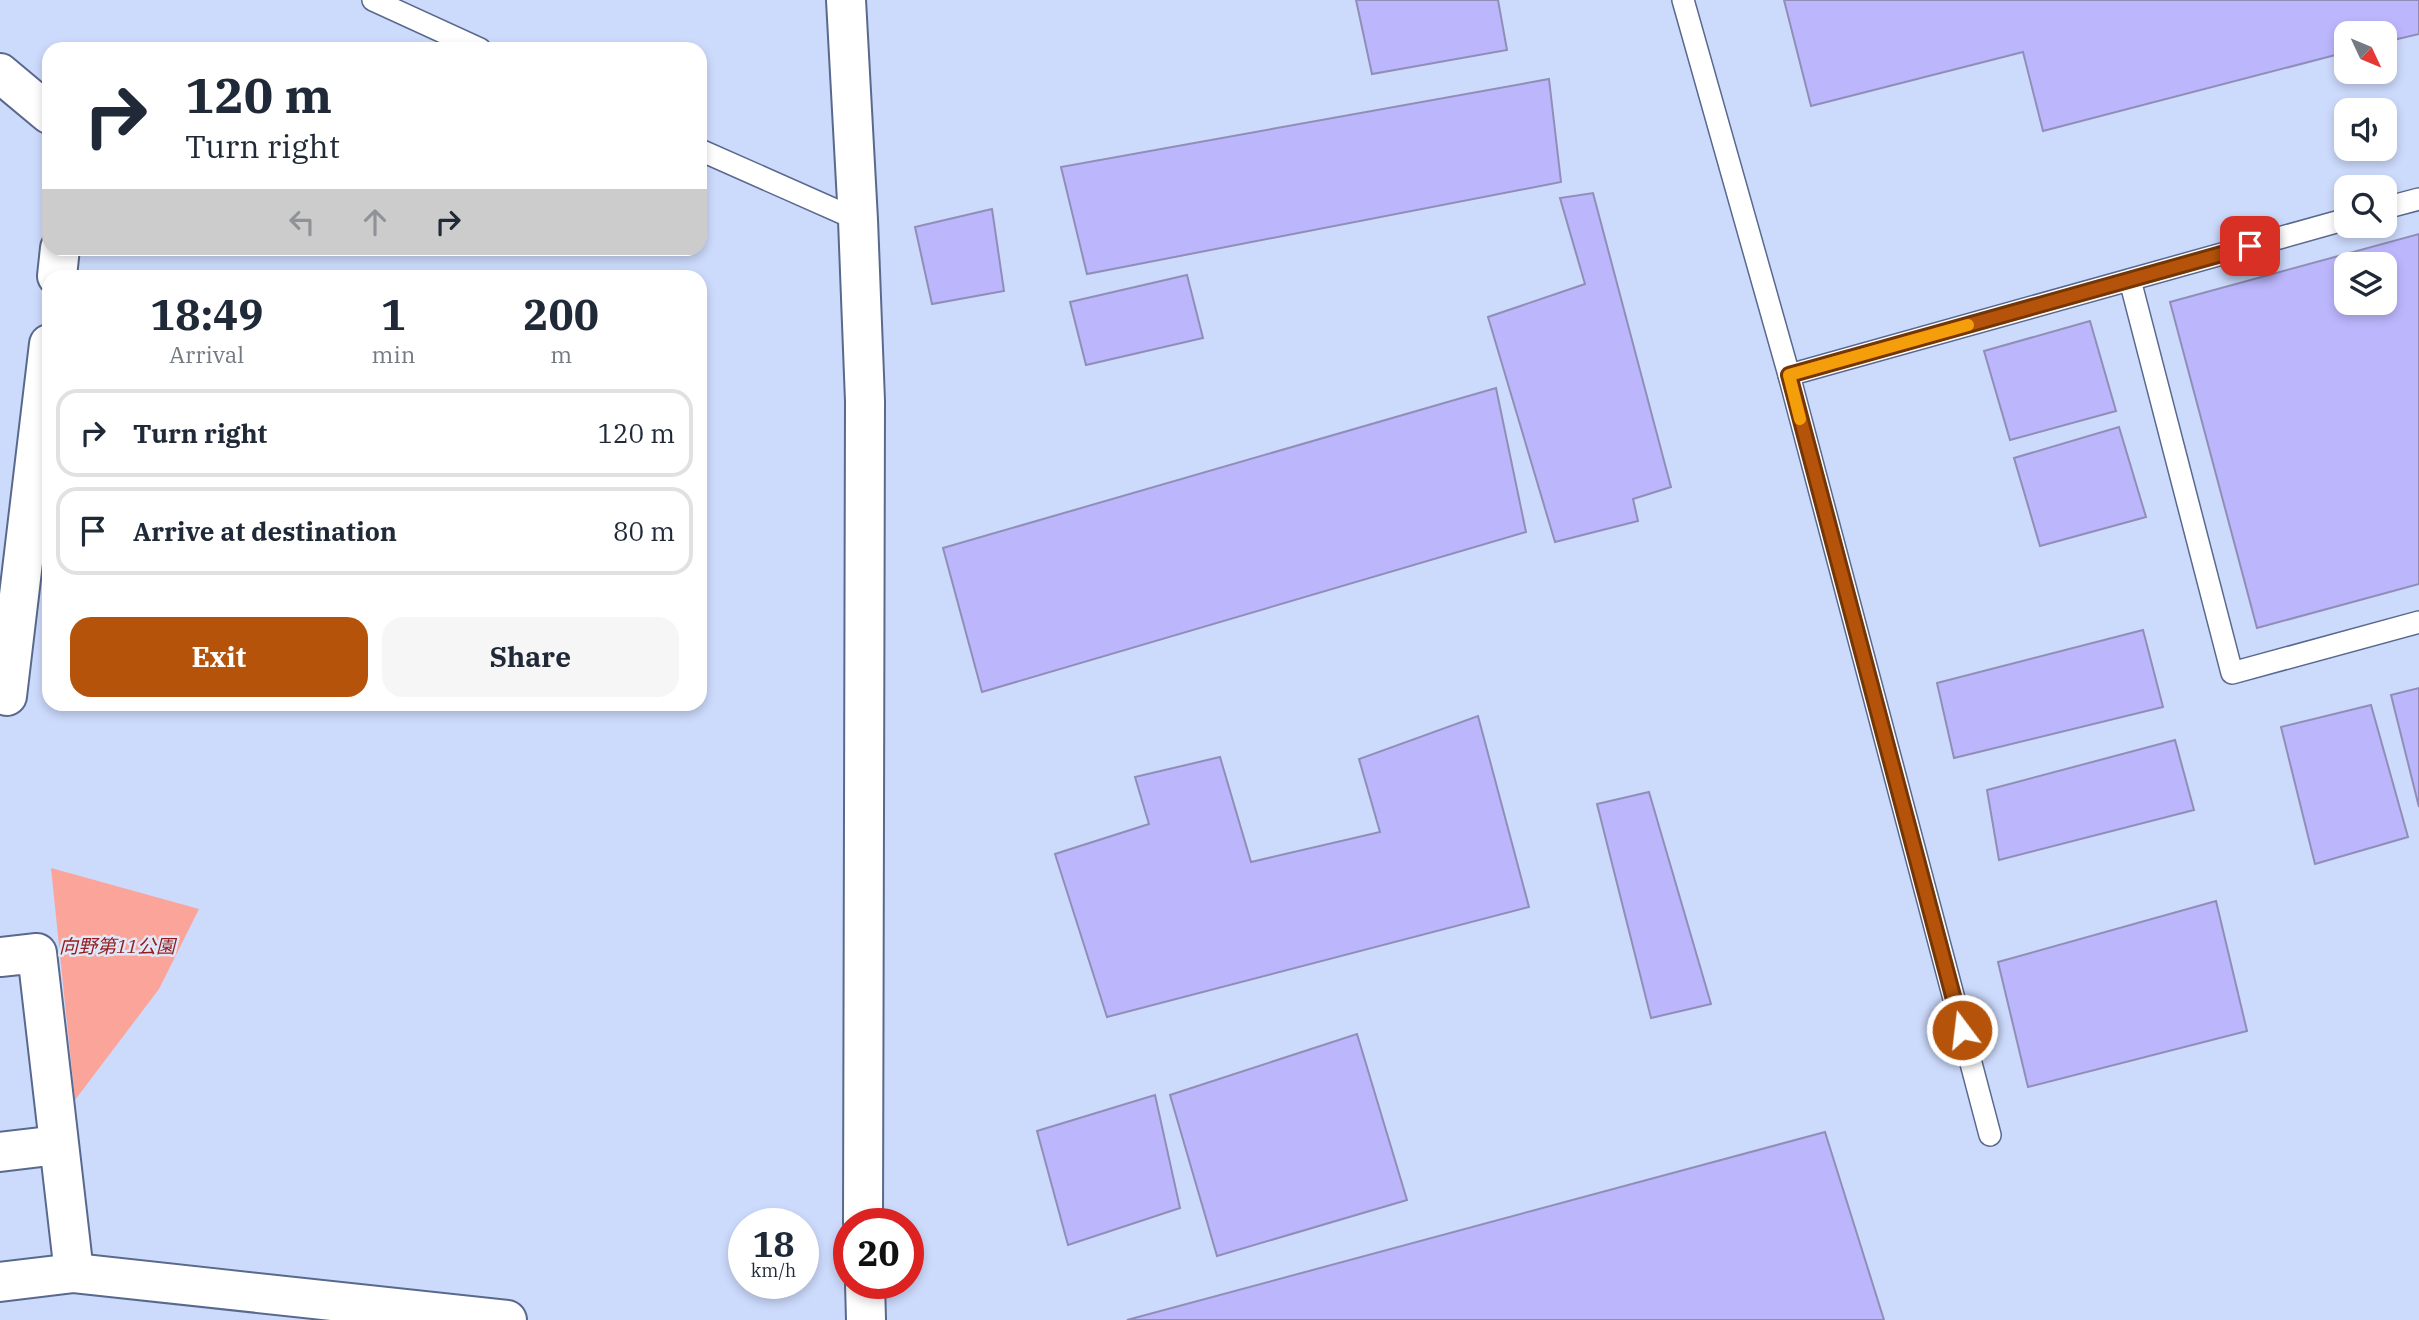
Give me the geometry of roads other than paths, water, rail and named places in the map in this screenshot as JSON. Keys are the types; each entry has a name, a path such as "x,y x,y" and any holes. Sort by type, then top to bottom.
{"street":[{"path":"846,0 865,401 863,1208"},
{"path":"0,74 42,108"},
{"path":"0,694 7,696 42,403"},
{"path":"0,957 37,953 74,1273"},
{"path":"0,1152 58,1145"},
{"path":"0,1282 74,1273 507,1320"},
{"path":"865,1299 866,1320"}],"lane":[{"path":"373,0 465,42"},
{"path":"1683,0 1789,375 1990,1135"},
{"path":"707,153 858,220"},
{"path":"2397,205 2419,199"},
{"path":"1789,375 2334,223"},
{"path":"2130,279 2232,673 2419,622"}],"park label":[{"name":"向野第11公園","path":"117,946"}]}
